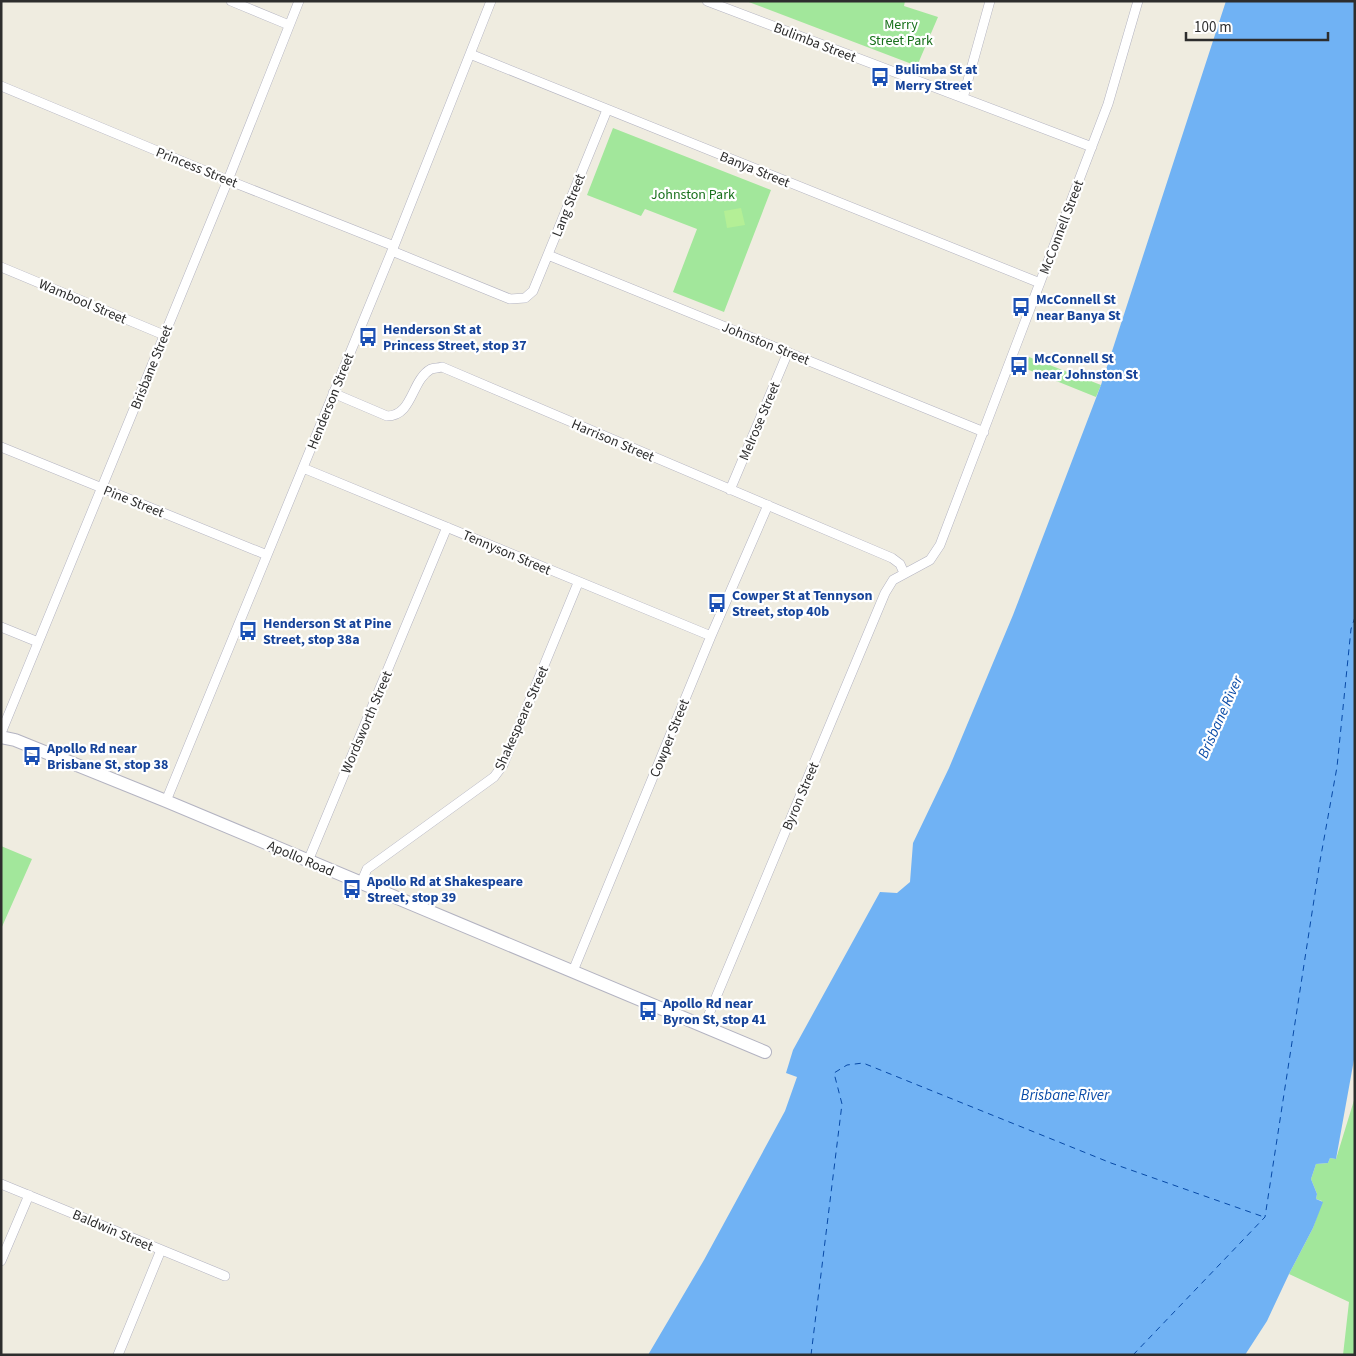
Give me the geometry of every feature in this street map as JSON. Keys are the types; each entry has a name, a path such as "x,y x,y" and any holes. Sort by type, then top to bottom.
{"street":[{"path":"231,1 289,25"},
{"name":"Brisbane Street","path":"1,733 228,180 299,1"},
{"name":"Henderson Street","path":"166,800 393,248 491,1"},
{"name":"Bulimba Street","path":"707,1 1092,147"},
{"path":"963,98 990,1"},
{"name":"McConnell Street","path":"904,573 930,560 936,553 1092,147 1117,77 1138,1"},
{"name":"Banya Street","path":"470,54 1040,283"},
{"name":"Princess Street","path":"1,86 393,248 510,299 525,298"},
{"name":"Lang Street","path":"525,298 533,291 607,110"},
{"name":"Johnston Street","path":"548,255 984,432"},
{"name":"Wambool Street","path":"1,267 164,335"},
{"name":"Melrose Street","path":"730,490 788,352"},
{"name":"Harrison Street","path":"333,394 387,416 392,416 403,410 426,374 432,369 442,367 892,558 900,564 904,573"},
{"name":"Pine Street","path":"1,447 266,555"},
{"name":"Tennyson Street","path":"303,468 578,583 711,636"},
{"name":"Cowper Street","path":"572,971 711,636 768,505"},
{"name":"Wordsworth Street","path":"308,861 447,527"},
{"name":"Byron Street","path":"704,1026 885,593 893,580 904,573"},
{"name":"Shakespeare Street","path":"361,883 366,868 494,777 503,765 578,583"},
{"path":"1,627 38,642"},
{"name":"Apollo Road","path":"1,737 15,740 166,800 765,1052"},
{"name":"Baldwin Street","path":"1,1184 225,1276"},
{"path":"1,1261 29,1195"},
{"path":"118,1355 161,1250"}],"green space":[{"name":"Merry Street Park","path":"746,1 905,1 904,6 938,17 917,66"},
{"name":"Johnston Park","path":"613,128 771,190 724,312 673,292 697,229 645,209 641,216 587,195"},
{"path":"741,208 745,225 727,228 724,211"},
{"path":"1029,357 1101,385 1096,397 1024,368"},
{"path":"1,846 32,859 1,929"},
{"path":"1355,1097 1355,1355 1343,1355 1349,1302 1289,1274 1313,1228 1322,1201 1316,1199 1317,1194 1311,1179 1316,1164 1328,1163 1330,1158 1336,1159"}],"water":[{"name":"Brisbane River","path":"1226,1 1355,1 1355,1054 1336,1159 1330,1158 1328,1163 1316,1164 1311,1179 1317,1194 1316,1199 1323,1202 1313,1228 1267,1321 1245,1355 648,1355 704,1260 785,1111 797,1077 786,1073 793,1050 880,892 897,893 910,882 913,843 949,768 1013,615 1101,385"}],"ferry route":[{"path":"1133,1355 1265,1217 1320,861 1337,767 1351,629 1355,617"},
{"path":"811,1355 842,1104 834,1073 847,1065 863,1063 1111,1163 1264,1217"}],"place":[{"name":"Bulimba St at Merry Street","path":"880,77"},
{"name":"McConnell St near Banya St","path":"1021,307"},
{"name":"Henderson St at Princess Street, stop 37","path":"368,337"},
{"name":"McConnell St near Johnston St","path":"1019,366"},
{"name":"Cowper St at Tennyson Street, stop 40b","path":"717,603"},
{"name":"Henderson St at Pine Street, stop 38a","path":"248,631"},
{"name":"Apollo Rd near Brisbane St, stop 38","path":"32,756"},
{"name":"Apollo Rd at Shakespeare Street, stop 39","path":"352,889"},
{"name":"Apollo Rd near Byron St, stop 41","path":"648,1011"}]}
